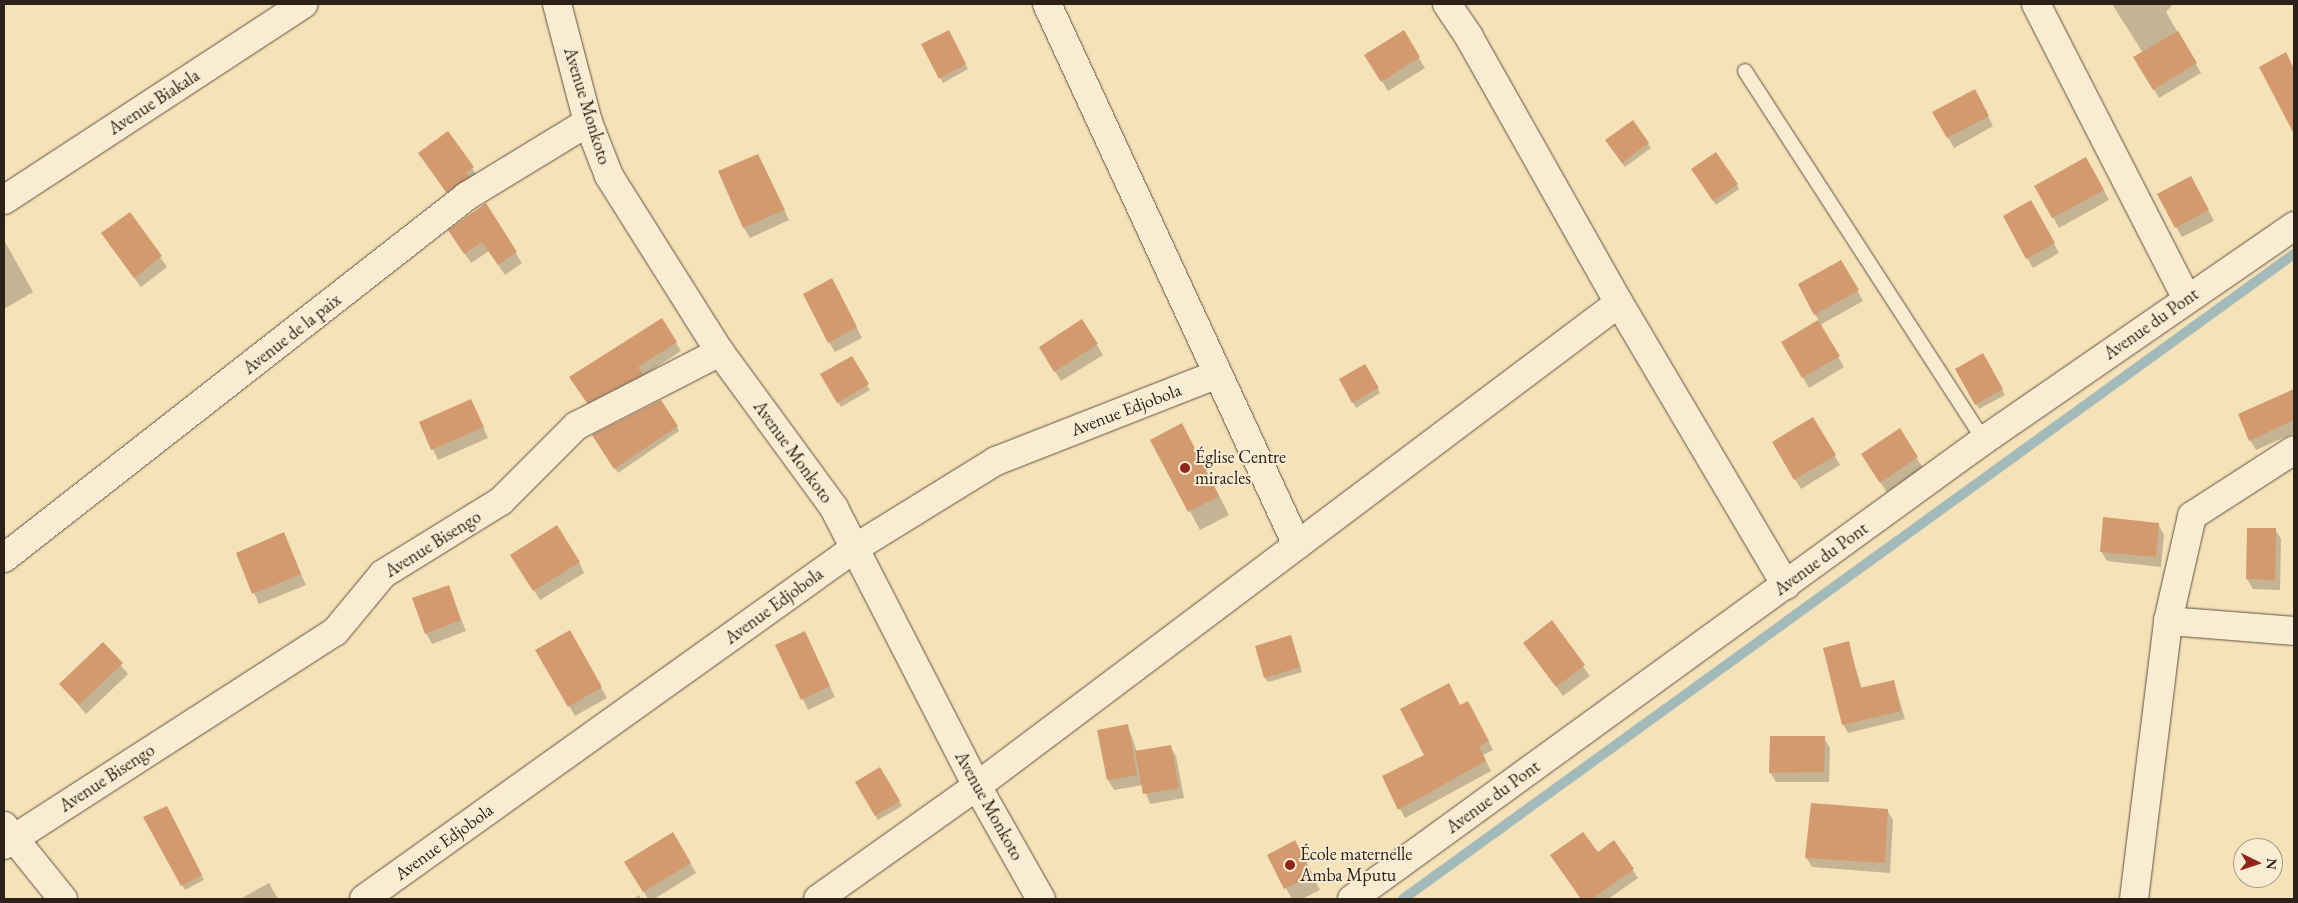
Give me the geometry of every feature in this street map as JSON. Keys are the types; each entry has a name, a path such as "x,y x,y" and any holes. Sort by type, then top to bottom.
{"street":[{"name":"Avenue Biakala","path":"4,200 304,4"},
{"name":"Avenue Monkoto","path":"557,4 588,122 609,176 720,352 834,508 977,786 1041,899"},
{"path":"1046,4 1297,545"},
{"path":"1447,4 1469,37 1619,303 1786,585"},
{"path":"2036,4 2187,300"},
{"name":"Avenue de la paix","path":"4,558 467,196 588,122"},
{"name":"Avenue du Pont","path":"1352,899 1984,440 2294,226"},
{"path":"818,899 977,786 1619,303"},
{"name":"Avenue Bisengo","path":"7,837 335,632 383,574 502,501 576,426 720,352"},
{"name":"Avenue Edjobola","path":"364,899 855,548 996,461 1218,374"},
{"path":"2134,899 2168,621 2192,516 2294,450"},
{"path":"2168,621 2294,631"},
{"path":"7,837 63,899"}],"lane":[{"path":"1745,71 1984,440"}],"building":[{"path":"949,30 966,64 939,79 921,44"},
{"path":"1404,30 1420,57 1381,82 1364,55"},
{"path":"2178,31 2197,63 2153,90 2133,57"},
{"path":"2286,52 2294,69 2294,134 2259,67"},
{"path":"1975,89 1989,116 1947,138 1932,112"},
{"path":"1633,120 1649,143 1622,163 1605,140"},
{"path":"448,131 474,167 466,172 469,177 446,192 418,153"},
{"path":"1716,152 1738,184 1713,201 1691,169"},
{"path":"758,154 785,210 743,228 718,171"},
{"path":"2086,157 2104,190 2052,218 2034,186"},
{"path":"2191,176 2209,210 2175,228 2157,194"},
{"path":"2031,200 2055,243 2026,259 2003,216"},
{"path":"486,203 517,252 498,265 482,242 464,254 448,230"},
{"path":"130,212 162,256 134,278 101,233"},
{"path":"1841,260 1859,290 1814,315 1798,284"},
{"path":"832,278 857,327 828,343 803,294"},
{"path":"662,318 677,342 638,367 643,374 587,403 569,377"},
{"path":"1082,319 1098,344 1054,372 1039,347"},
{"path":"1818,320 1840,356 1802,378 1781,342"},
{"path":"1983,353 2003,389 1975,405 1955,369"},
{"path":"852,356 869,384 837,403 820,374"},
{"path":"1365,364 1379,388 1352,403 1339,379"},
{"path":"2294,389 2294,420 2249,441 2238,414"},
{"path":"471,399 484,427 431,450 419,422"},
{"path":"661,400 678,426 614,469 592,435"},
{"path":"1813,417 1836,455 1794,480 1772,442"},
{"name":"Église Centre miracles","path":"1182,423 1219,496 1188,512 1150,440"},
{"path":"1900,428 1918,457 1880,483 1861,454"},
{"path":"2103,517 2159,523 2156,557 2100,552"},
{"path":"557,525 580,562 533,591 510,555"},
{"path":"2247,528 2276,528 2275,580 2246,579"},
{"path":"284,532 301,574 252,594 236,553"},
{"path":"449,585 461,620 425,634 412,598"},
{"path":"1552,620 1585,665 1556,687 1523,643"},
{"path":"570,630 602,687 568,707 535,650"},
{"path":"805,631 830,686 801,700 775,645"},
{"path":"1291,635 1300,667 1264,678 1255,646"},
{"path":"1849,641 1860,688 1894,680 1901,711 1842,725 1823,648"},
{"path":"103,642 123,663 79,705 59,684"},
{"path":"1449,683 1460,705 1468,701 1489,741 1479,746 1486,761 1398,810 1382,776 1424,755 1400,709"},
{"path":"1128,724 1137,775 1107,780 1097,730"},
{"path":"1770,736 1825,736 1824,772 1769,773"},
{"path":"1171,745 1179,788 1143,794 1135,751"},
{"path":"880,767 900,801 875,816 855,782"},
{"path":"1811,803 1888,809 1885,863 1805,858"},
{"path":"167,806 202,875 181,886 143,817"},
{"path":"673,832 691,863 643,892 624,862"},
{"path":"1583,832 1598,852 1614,840 1634,869 1592,899 1581,899 1550,855"},
{"name":"École maternelle Amba Mputu","path":"1295,840 1313,875 1284,889 1267,855"}],"waterway":[{"path":"1403,899 2294,254"}],"place":[{"name":"Église Centre miracles","path":"1185,468"},
{"name":"École maternelle Amba Mputu","path":"1290,865"}]}
